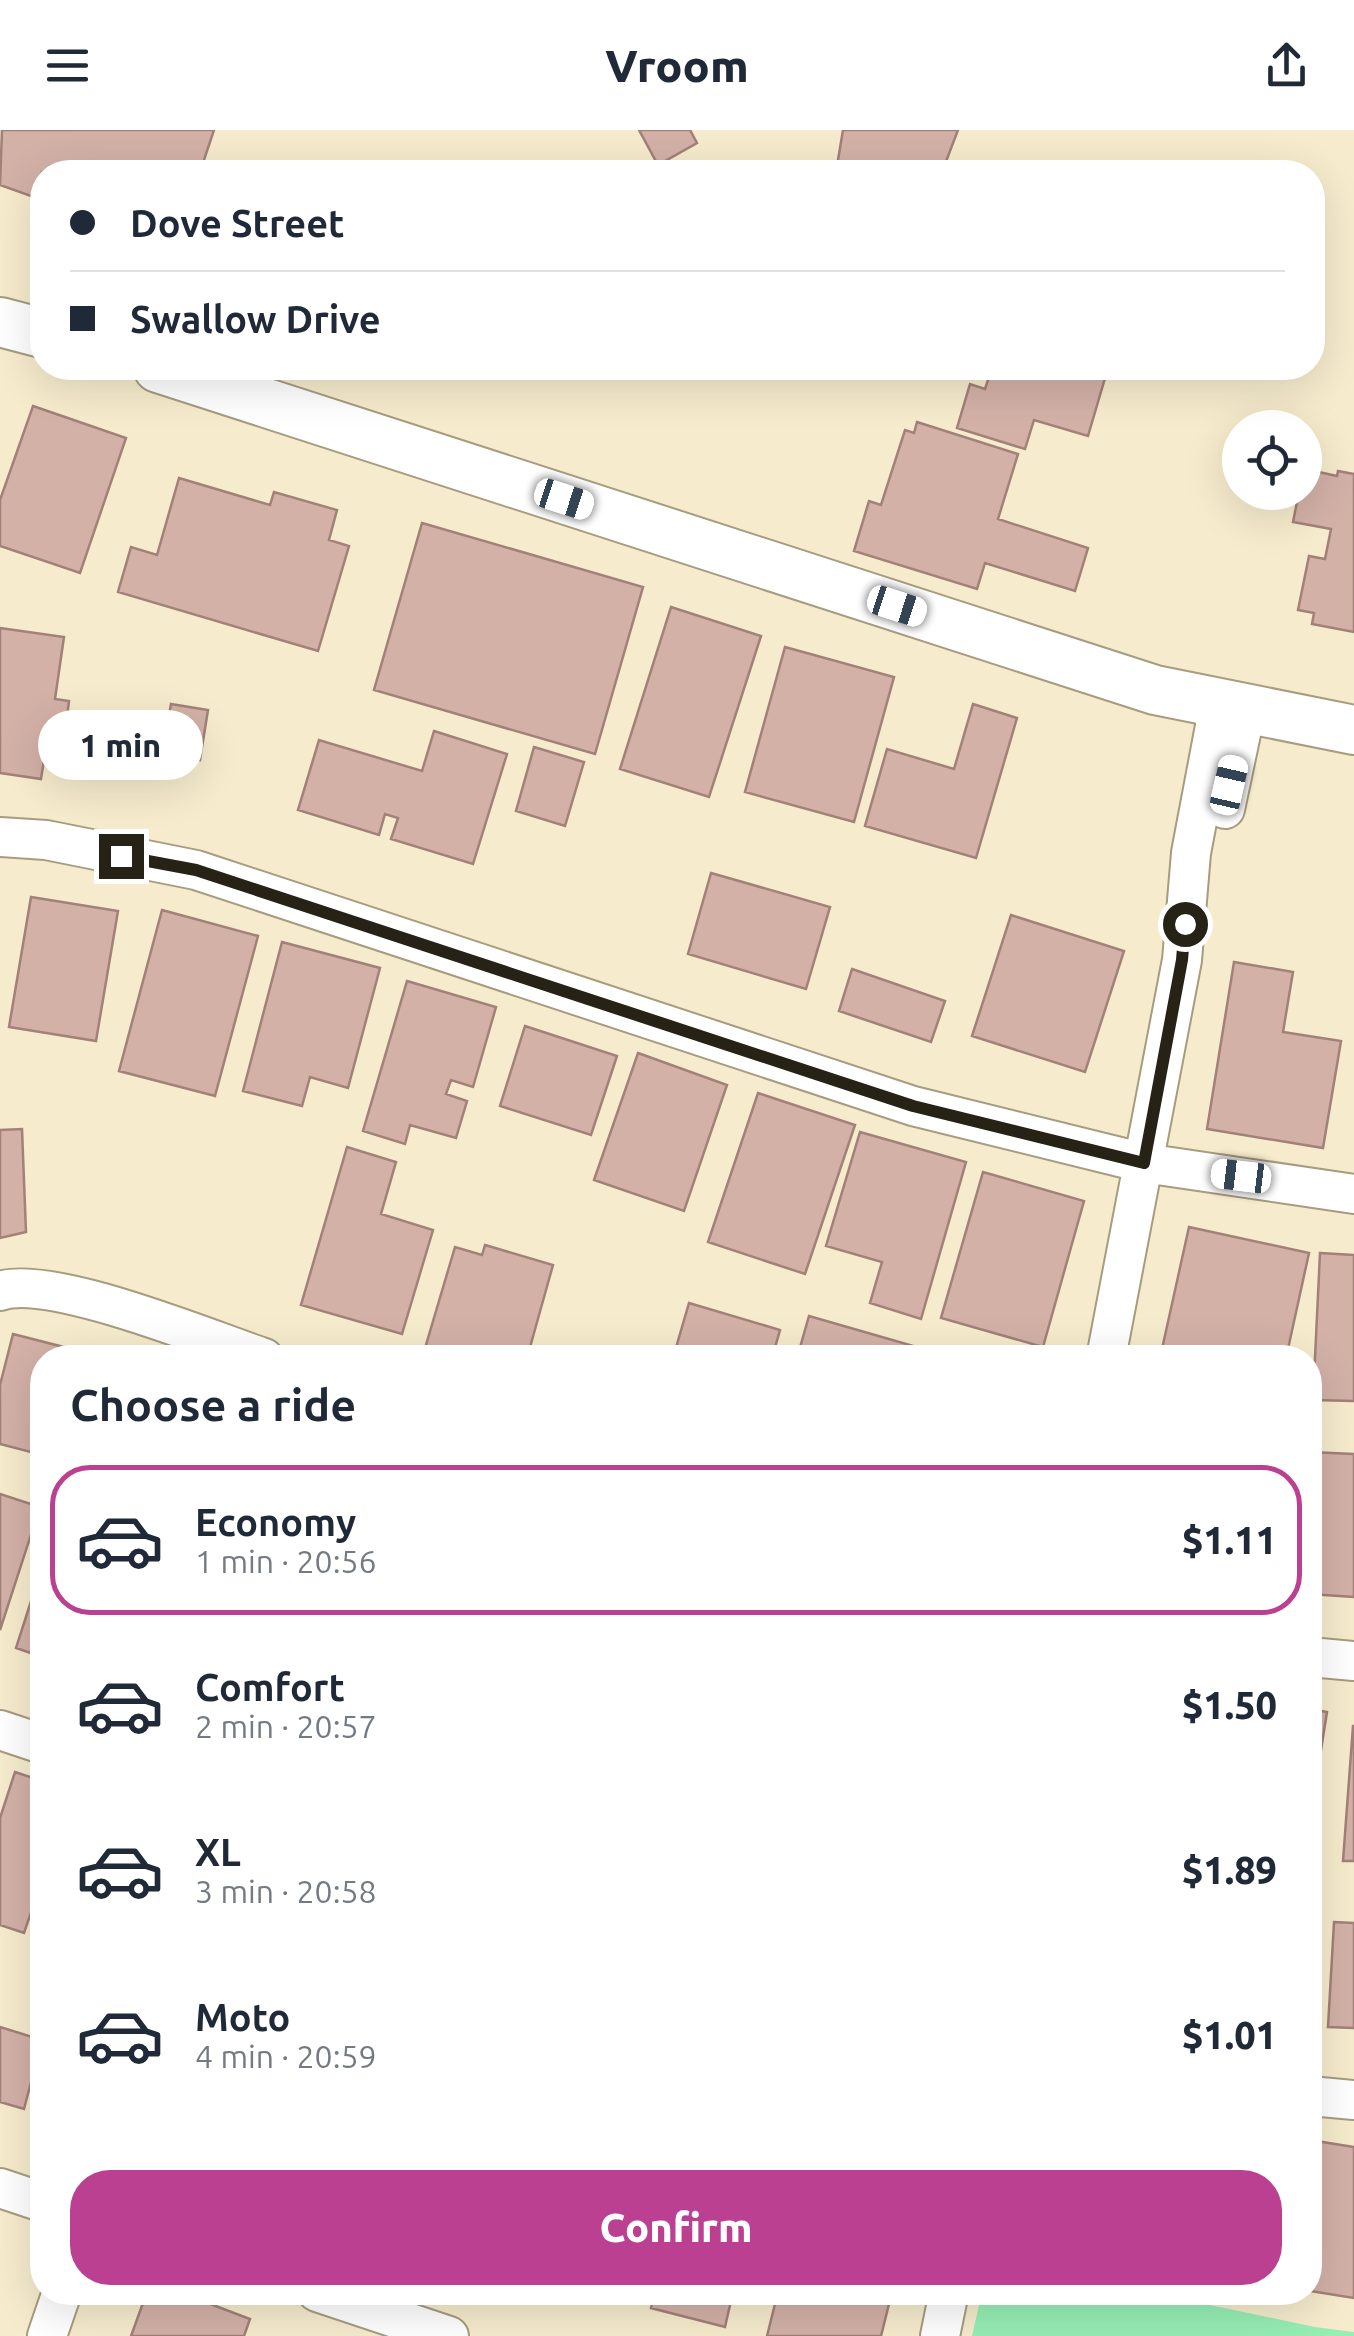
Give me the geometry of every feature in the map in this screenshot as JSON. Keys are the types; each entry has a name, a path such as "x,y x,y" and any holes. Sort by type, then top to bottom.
{"street":[{"path":"0,322 30,331"},
{"path":"195,380 1155,690 1354,730"},
{"path":"1109,1345 1182,960 1214,856 1232,707"},
{"path":"0,837 46,840 196,870 913,1106 1144,1163 1354,1194"},
{"path":"0,1291 16,1286 70,1295 224,1345"},
{"path":"1322,1658 1354,1661"},
{"path":"0,1730 30,1740"},
{"path":"1322,2097 1354,2100"},
{"path":"0,2188 30,2198"},
{"path":"46,2336 57,2305"},
{"path":"356,2305 449,2336"},
{"path":"940,2336 946,2305"}],"green space":[{"path":"979,2305 1210,2305 1354,2332 1354,2336 972,2336"}],"building":[{"path":"2,130 214,130 204,160 30,160 30,196 0,185"},
{"path":"639,130 690,130 697,143 667,160 655,160"},
{"path":"843,130 958,130 947,160 838,160"},
{"path":"988,380 1104,380 1088,436 1034,420 1025,449 957,428 970,384 985,389"},
{"path":"33,406 126,438 80,573 0,546 0,500"},
{"path":"917,422 1018,454 998,519 1088,548 1075,591 985,563 977,589 854,551 869,501 881,505 905,430 914,433"},
{"path":"1322,473 1354,474 1354,632 1312,624 1314,613 1298,610 1309,556 1325,559 1331,529 1293,522 1295,510 1322,510"},
{"path":"179,478 270,505 274,492 337,510 329,540 349,546 318,651 118,592 131,547 157,555"},
{"path":"422,523 643,587 595,754 374,690"},
{"path":"671,607 761,636 709,797 620,769"},
{"path":"0,628 64,637 55,699 69,701 63,750 46,748 41,779 0,773"},
{"path":"785,647 894,677 854,822 745,792"},
{"path":"171,704 208,710 200,760 162,754"},
{"path":"973,704 1017,718 976,858 865,826 887,749 954,769"},
{"path":"434,731 507,754 473,864 391,839 398,818 385,814 379,835 298,810 319,740 422,771"},
{"path":"534,747 584,762 565,826 516,811"},
{"path":"711,873 830,907 806,989 688,954"},
{"path":"31,897 118,911 96,1041 9,1027"},
{"path":"162,910 258,936 215,1096 119,1071"},
{"path":"1011,915 1124,951 1085,1072 972,1036"},
{"path":"282,942 380,968 348,1088 310,1077 302,1106 243,1091"},
{"path":"1234,962 1293,972 1283,1032 1341,1041 1323,1148 1207,1129"},
{"path":"852,969 945,1001 931,1042 839,1011"},
{"path":"407,981 496,1007 473,1087 451,1080 446,1094 467,1101 456,1138 410,1125 405,1144 363,1131"},
{"path":"525,1026 617,1056 591,1135 500,1106"},
{"path":"638,1053 727,1085 684,1211 594,1180"},
{"path":"758,1093 855,1125 805,1274 708,1242"},
{"path":"22,1129 26,1232 0,1238 0,1130"},
{"path":"860,1132 966,1162 921,1319 870,1303 882,1262 826,1246"},
{"path":"347,1147 396,1162 381,1214 433,1230 402,1334 301,1305"},
{"path":"983,1172 1084,1201 1044,1345 941,1318"},
{"path":"1189,1227 1309,1253 1289,1345 1163,1345"},
{"path":"485,1245 553,1265 531,1345 426,1345 455,1247 482,1255"},
{"path":"1320,1253 1354,1255 1354,1401 1322,1400 1322,1345 1316,1345"},
{"path":"689,1303 780,1330 776,1345 677,1345"},
{"path":"809,1316 910,1345 801,1345"},
{"path":"13,1334 56,1345 30,1345 30,1452 0,1444 0,1385"},
{"path":"1322,1453 1354,1454 1354,1597 1322,1595"},
{"path":"0,1494 30,1504 30,1538 0,1630"},
{"path":"30,1604 30,1653 16,1648"},
{"path":"1322,1711 1327,1712 1322,1744"},
{"path":"1353,1726 1354,1861 1343,1861"},
{"path":"15,1772 30,1777 30,1916 24,1933 0,1925 0,1818"},
{"path":"1334,1922 1354,1923 1354,2028 1328,2027"},
{"path":"0,2027 30,2036 30,2086 24,2109 0,2102"},
{"path":"1322,2142 1354,2147 1354,2298 1322,2293"},
{"path":"142,2305 213,2305 250,2319 244,2336 131,2336"},
{"path":"652,2305 730,2305 725,2327 651,2308"},
{"path":"775,2305 889,2305 881,2336 767,2336"}],"route":[{"path":"121,856 196,870 913,1106 1144,1163 1182,960 1185,924"}]}
